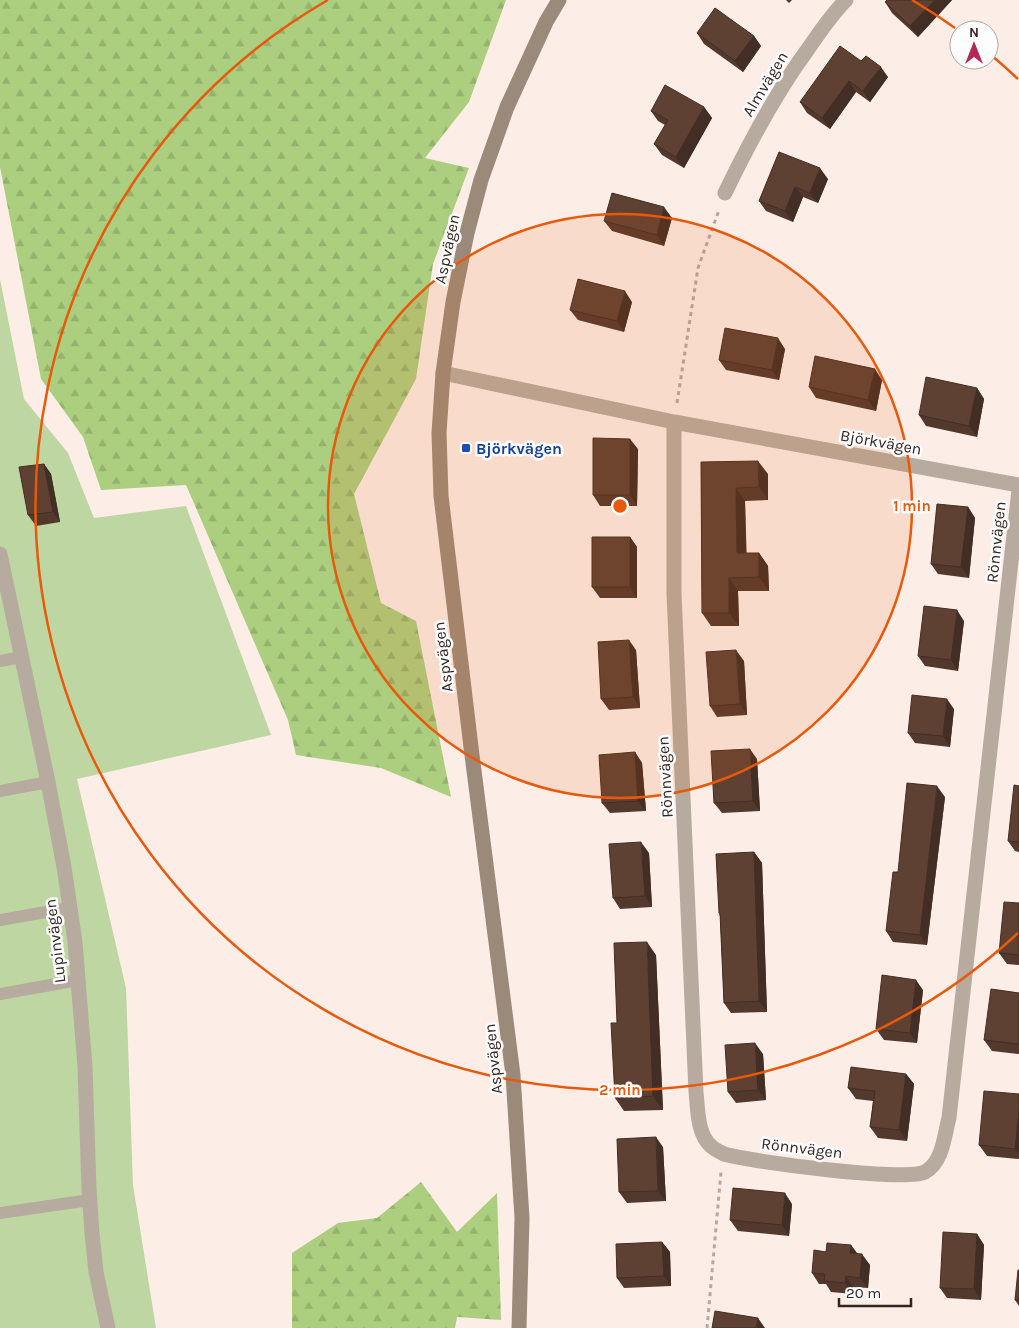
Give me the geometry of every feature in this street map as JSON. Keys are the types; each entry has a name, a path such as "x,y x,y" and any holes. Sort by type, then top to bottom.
{"street":[{"name":"Aspvägen","path":"519,1328 522,1218 513,1075 441,496 439,433 443,374 453,302 467,234 481,180 507,107 546,22 559,0"},
{"name":"Almvägen","path":"725,193 746,150 787,77 832,14 846,0"},
{"name":"Björkvägen","path":"443,374 674,422 1019,485"},
{"name":"Rönnvägen","path":"674,422 674,594 696,1092 703,1138 722,1153 764,1162 892,1176 915,1175 926,1172 938,1160 949,1118 1019,490"},
{"name":"Lupinvägen","path":"0,554 64,867 78,980 85,1067 90,1200 96,1272 108,1328"}],"lane":[{"path":"0,662 21,657"},
{"path":"0,791 48,782"},
{"path":"0,920 69,908"},
{"path":"0,994 78,980"},
{"path":"0,1213 90,1200"}],"path":[{"path":"674,422 698,268 725,193"},
{"path":"707,1328 722,1153"}],"green space":[{"path":"0,0 506,0 469,102 425,158 469,168 433,264 416,379 354,494 381,603 416,621 451,797 381,768 296,755 288,720 186,485 101,490 83,437 41,379 0,167"},
{"path":"0,279 24,399 68,453 94,518 186,506 271,735 77,779 126,988 133,1185 156,1328 0,1328"},
{"path":"421,1182 457,1232 497,1193 501,1320 457,1317 455,1328 292,1328 292,1253 338,1223 377,1218"}],"building":[{"path":"887,0 935,0 910,26 885,2"},
{"path":"715,8 754,36 735,61 697,33"},
{"path":"840,46 861,61 866,56 881,67 863,91 849,81 822,118 800,102"},
{"path":"665,85 704,107 676,157 654,144 668,120 651,111"},
{"path":"779,152 820,168 810,193 795,187 785,211 759,201"},
{"path":"612,193 664,207 657,235 604,221"},
{"path":"578,279 625,291 617,321 570,310"},
{"path":"725,328 778,338 772,370 719,360"},
{"path":"815,356 875,369 868,400 809,387"},
{"path":"926,377 977,388 969,426 919,415"},
{"path":"593,438 630,439 630,495 593,495"},
{"path":"758,461 759,487 736,488 737,553 759,553 759,577 729,578 729,613 702,613 701,462"},
{"path":"44,464 53,512 28,515 19,467"},
{"path":"937,504 968,507 961,567 931,564"},
{"path":"592,537 630,537 630,587 592,587"},
{"path":"924,606 957,610 951,660 918,656"},
{"path":"629,640 633,697 601,699 598,642"},
{"path":"736,650 740,704 710,706 706,652"},
{"path":"912,695 947,699 943,736 908,733"},
{"path":"750,749 753,801 714,803 711,751"},
{"path":"635,752 638,801 602,803 599,755"},
{"path":"907,783 937,786 920,935 886,931 893,872 898,872"},
{"path":"1014,785 1019,786 1019,842 1008,841"},
{"path":"641,842 645,896 613,898 609,844"},
{"path":"754,852 759,1001 724,1003 716,854"},
{"path":"1004,902 1019,903 1019,955 999,953"},
{"path":"647,942 653,1096 615,1098 611,1023 617,1023 614,943"},
{"path":"882,975 916,980 910,1033 876,1029"},
{"path":"991,989 1019,993 1019,1044 984,1040"},
{"path":"755,1043 758,1090 728,1092 725,1045"},
{"path":"851,1067 906,1074 899,1130 870,1127 875,1091 848,1088"},
{"path":"984,1091 1019,1094 1015,1149 979,1145"},
{"path":"656,1137 658,1191 619,1192 617,1139"},
{"path":"733,1188 785,1193 782,1225 730,1220"},
{"path":"943,1232 977,1234 974,1289 940,1288"},
{"path":"662,1242 664,1276 617,1278 616,1244"},
{"path":"827,1243 851,1245 850,1253 862,1254 860,1278 846,1276 845,1283 824,1281 825,1274 812,1273 814,1250 826,1252"},
{"path":"1018,1270 1019,1300 1015,1300"},
{"path":"715,1311 758,1318 756,1328 712,1328"}],"place":[{"name":"Björkvägen","path":"466,448"}]}
